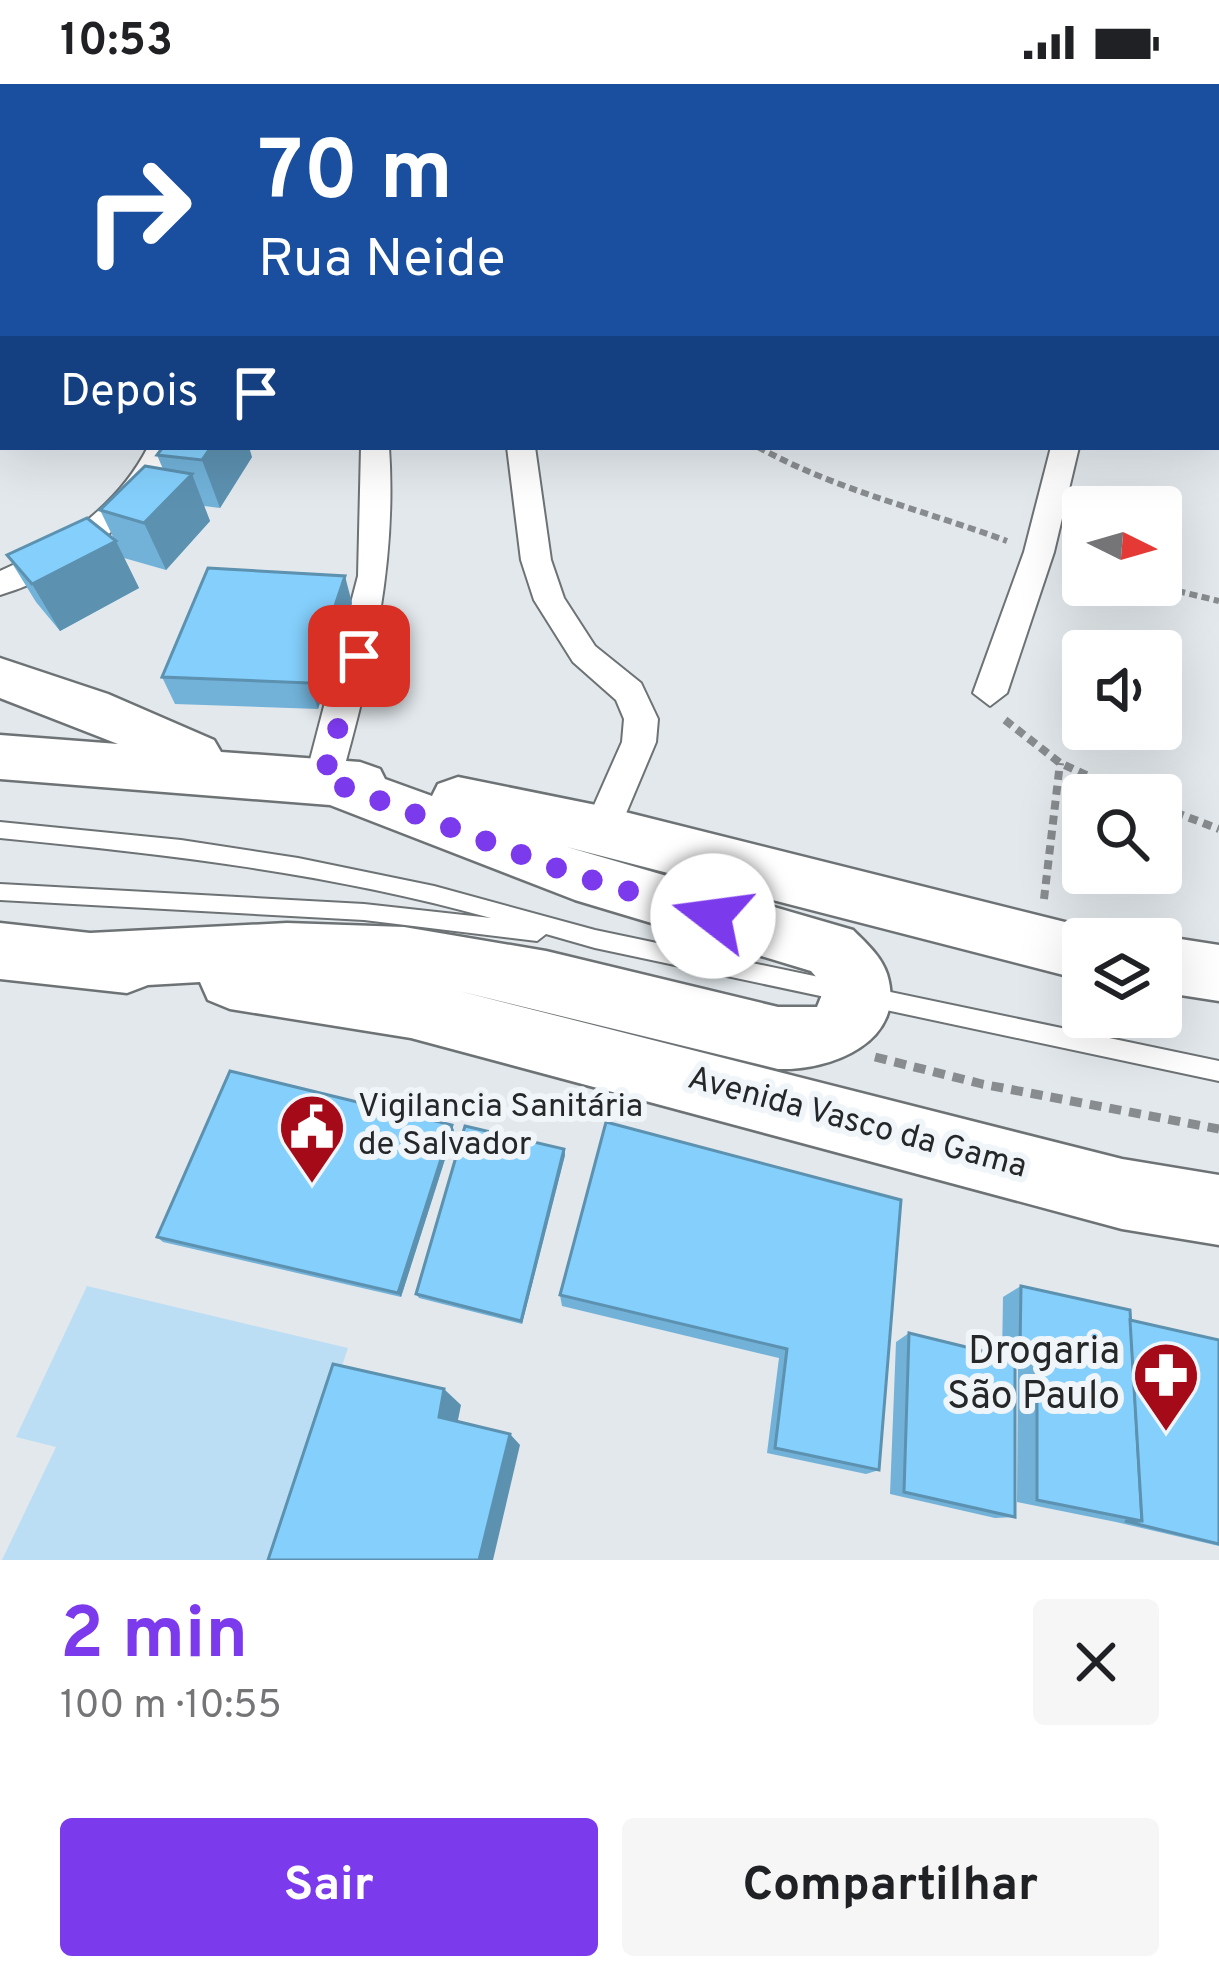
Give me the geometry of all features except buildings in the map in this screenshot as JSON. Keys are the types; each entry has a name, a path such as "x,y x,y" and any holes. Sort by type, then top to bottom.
{"main road":[{"path":"0,678 88,708 231,772"},
{"path":"0,757 323,779 601,830 1061,947"},
{"path":"93,960 341,950 404,956 515,972 778,1038 808,1040 842,1031 858,995 849,963 831,949 575,875 323,779"},
{"name":"Avenida Vasco da Gama","path":"0,951 93,960 411,1008 1122,1194 1219,1210"},
{"path":"1182,967 1219,973"}],"street":[{"path":"0,584 108,524 140,490 160,450"},
{"path":"323,779 371,615 380,502 375,450"},
{"path":"521,450 526,505 550,600 584,654 628,692 641,718 639,742 601,830"},
{"path":"990,693 1039,552 1064,450"}],"lane":[{"path":"0,830 298,866 434,894 595,939 1219,1071"},
{"path":"0,892 364,912 595,939"}],"path":[{"path":"763,450 821,482 886,497 1039,552"},
{"path":"1182,592 1219,601"},
{"path":"990,693 1007,723 1060,763 1084,774"},
{"path":"1060,763 1061,947"},
{"path":"1182,815 1219,829"}],"shaded area":[{"path":"87,1286 348,1348 276,1560 2,1560 56,1447 16,1437"}],"place":[{"name":"Vigilancia Sanitária de Salvador","path":"312,1186"},
{"name":"Drogaria São Paulo","path":"1166,1434"}],"route":[{"path":"359,656 323,779 575,875 713,916"}]}
